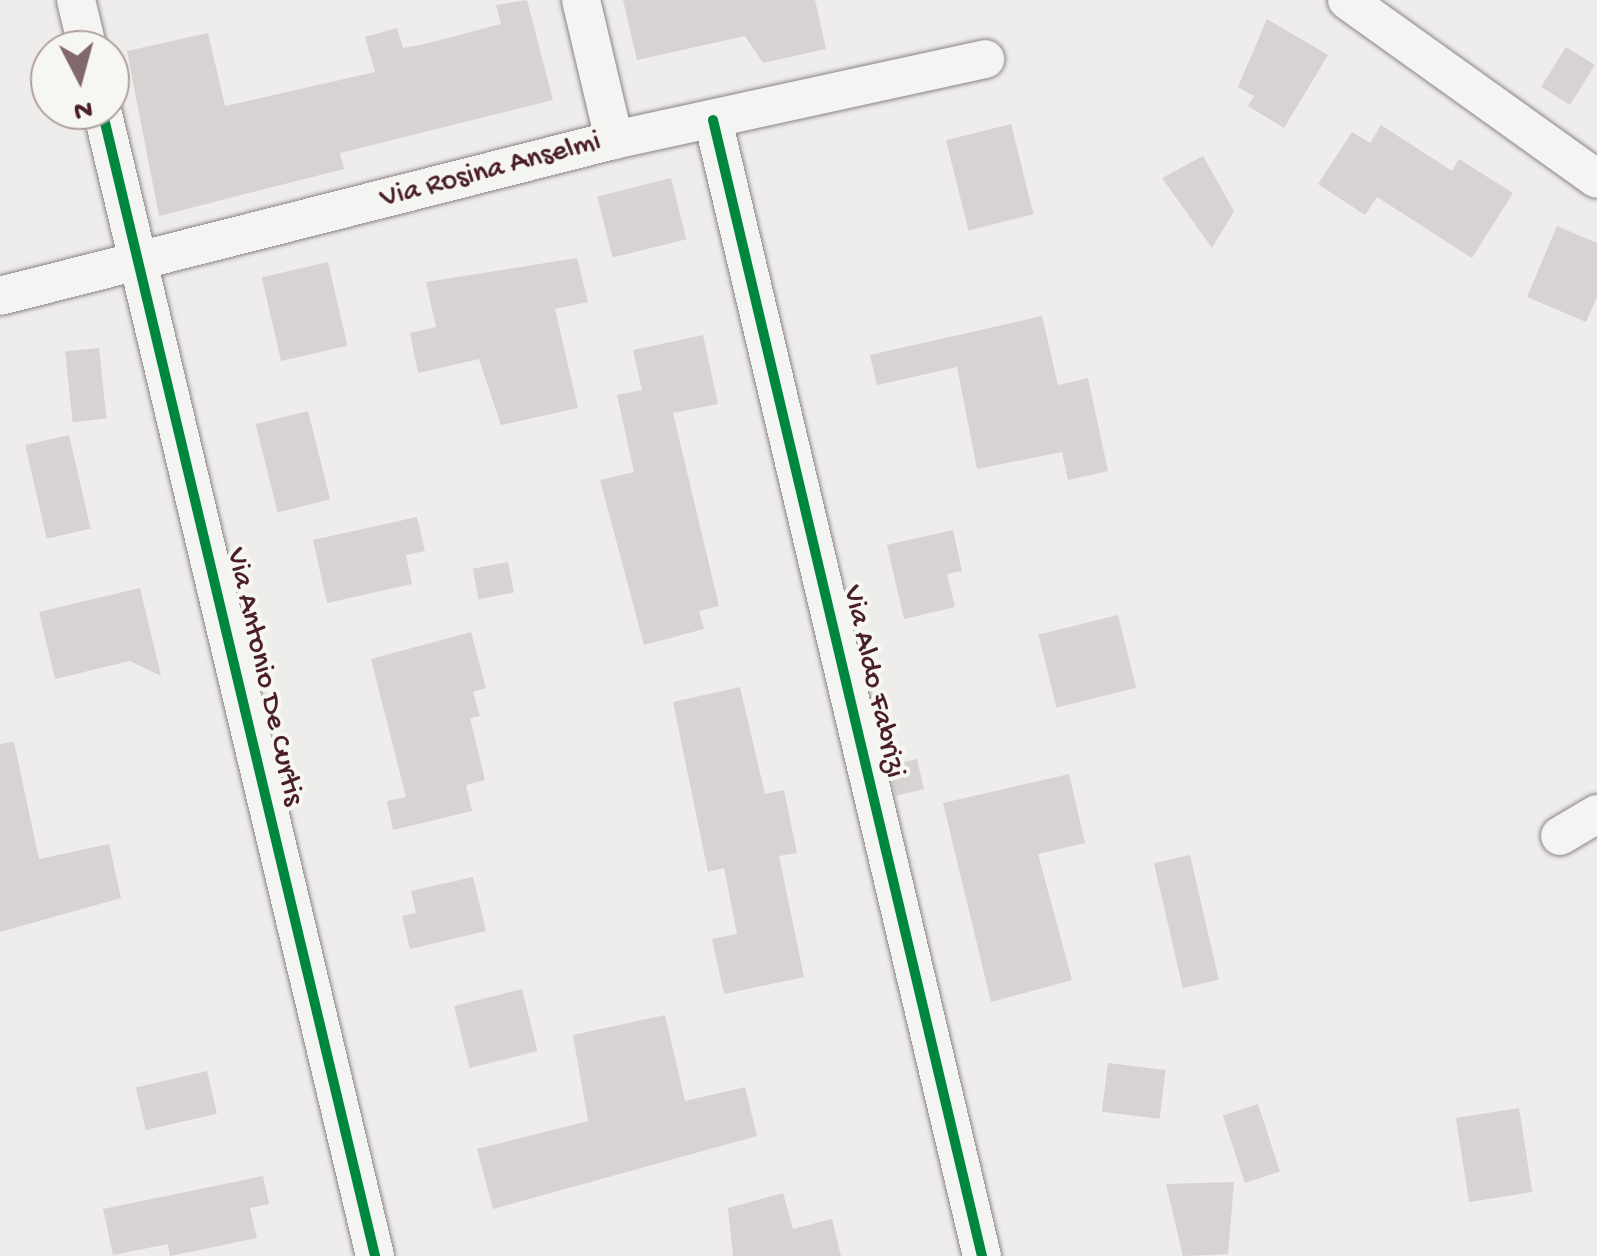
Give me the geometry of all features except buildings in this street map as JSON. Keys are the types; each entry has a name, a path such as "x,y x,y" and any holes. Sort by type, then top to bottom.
{"street":[{"path":"76,0 83,30"},
{"path":"582,0 614,140"},
{"path":"1347,0 1597,178"},
{"name":"Via Rosina Anselmi","path":"0,296 614,140 985,60"},
{"name":"Via Aldo Fabrizi","path":"713,120 982,1256"},
{"name":"Via Antonio De Curtis","path":"107,130 375,1256"},
{"path":"1560,836 1597,814"}],"cycle path":[{"path":"713,120 982,1256"},
{"path":"107,130 375,1256"}]}
